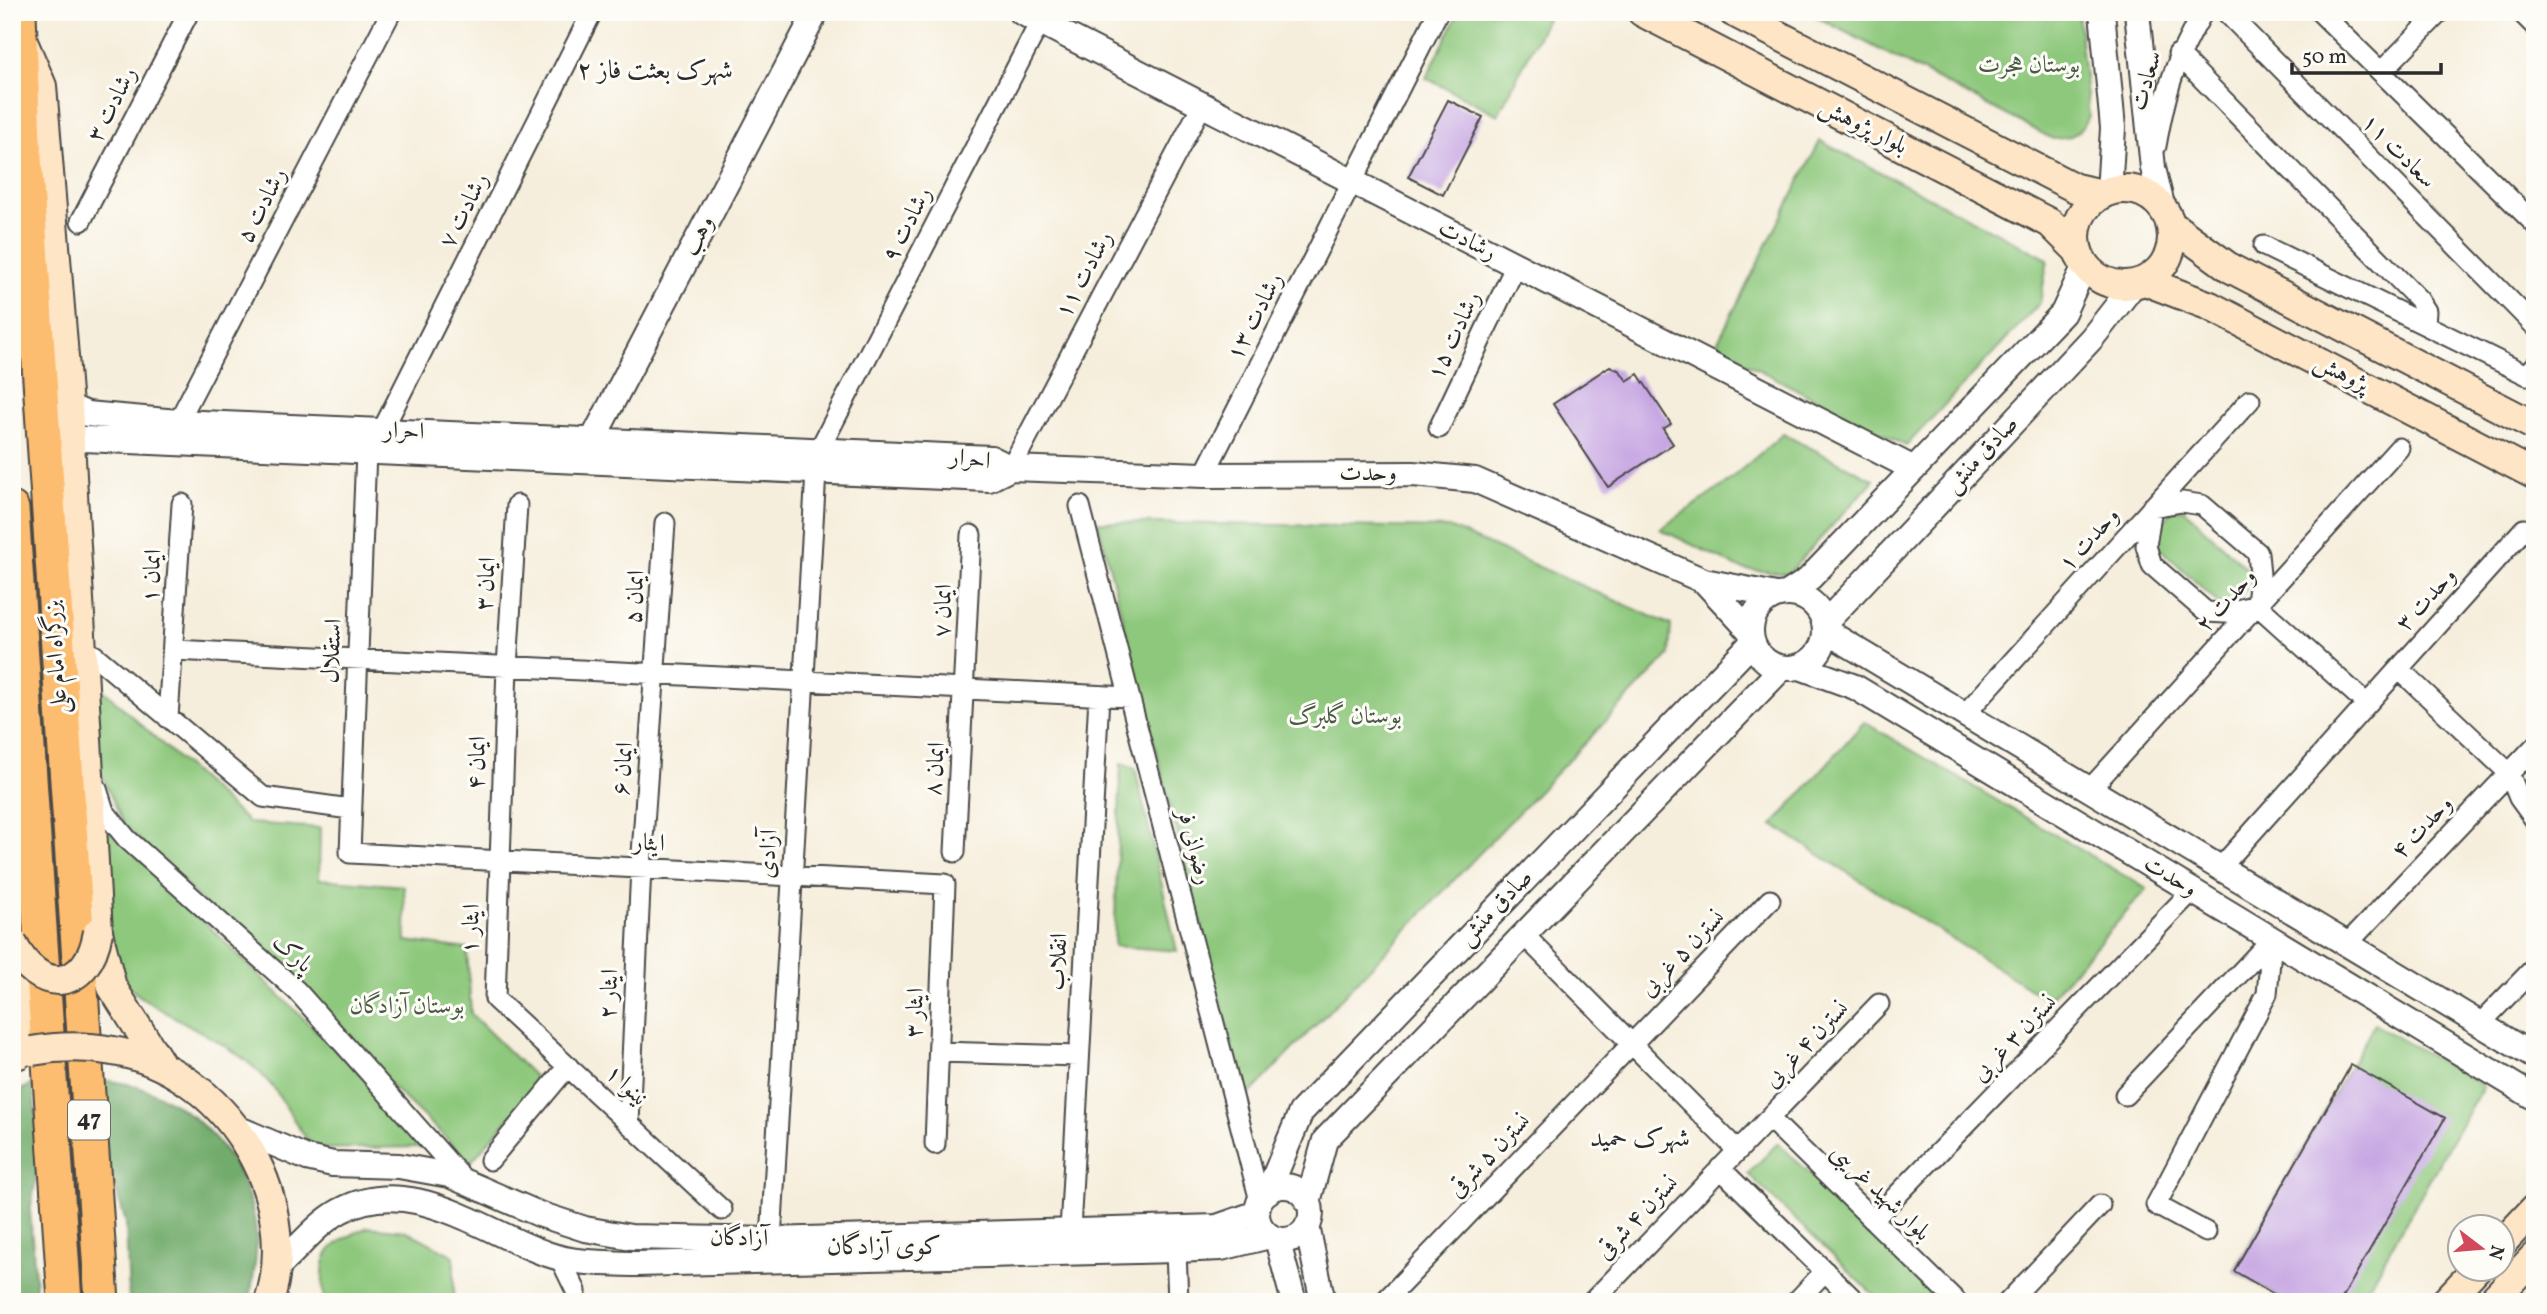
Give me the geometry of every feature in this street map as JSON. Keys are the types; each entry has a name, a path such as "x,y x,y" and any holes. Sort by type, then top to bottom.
{"highway":[{"name":"بزرگراه امام علی","path":"19,24 70,855 102,1302"},
{"name":"بزرگراه امام علی","path":"12,509 65,1302"}],"main road":[{"name":"بلوار پژوهش","path":"1642,12 2050,223 2081,258"},
{"name":"بلوار پژوهش","path":"1733,12 2075,188 2106,193"},
{"path":"19,24 42,86 68,406 98,932 103,962 112,987 162,1066"},
{"path":"2136,190 2151,197 2166,216 2172,241 2168,257 2158,271 2140,282 2112,284 2097,277 2081,258 2076,234 2080,218 2090,204 2106,193 2136,190"},
{"name":"پژوهش","path":"2166,216 2230,268 2535,426"},
{"name":"پژوهش","path":"2140,282 2210,306 2535,475"},
{"path":"12,941 28,969 50,979 61,979 73,976 91,959 98,932"},
{"path":"12,941 21,1054 67,1047 113,1051 162,1066 203,1092 237,1128 256,1160 269,1194 276,1231 275,1268 269,1302"},
{"path":"2516,1228 2535,1208"},
{"path":"2491,1302 2535,1256"},
{"path":"2445,1302 2464,1282"}],"street":[{"name":"رشادت ۳","path":"81,221 189,12"},
{"name":"رشادت ۵","path":"178,422 391,12"},
{"name":"رشادت ۷","path":"382,431 592,12"},
{"name":"وهب","path":"593,451 816,12"},
{"name":"رشادت ۱۳","path":"1204,475 1438,12"},
{"path":"2102,12 2113,128 2106,193"},
{"path":"2137,12 2153,167 2166,216"},
{"name":"سعادت","path":"2153,167 2164,99 2178,54 2203,12"},
{"name":"سعادت ۱۱","path":"2226,12 2535,326"},
{"path":"2320,12 2535,224"},
{"path":"2381,72 2440,12"},
{"path":"2521,12 2535,26"},
{"name":"رشادت","path":"1031,17 1914,469"},
{"name":"رشادت ۹","path":"817,461 1031,17"},
{"path":"2178,54 2418,300 2426,311 2425,325"},
{"name":"رشادت ۱۱","path":"1011,468 1202,105"},
{"path":"2264,246 2527,375 2535,366"},
{"name":"صادق منش","path":"1782,594 1808,580 2063,313 2081,258"},
{"name":"رشادت ۱۵","path":"1439,428 1516,265"},
{"name":"صادق منش","path":"1825,627 2092,338 2140,282"},
{"name":"وحدت ۱","path":"1965,714 2250,400"},
{"name":"احرار","path":"68,406 87,414 178,422 382,431 593,451"},
{"name":"احرار","path":"70,445 84,439 366,452 593,451 817,461 989,480 1011,468"},
{"name":"وحدت ۲","path":"2091,788 2399,448"},
{"name":"استقلال","path":"350,853 366,452"},
{"name":"آزادی","path":"771,1240 817,461"},
{"name":"وحدت","path":"1011,468 1204,475 1413,474 1475,480 1704,581 1782,594"},
{"path":"2182,502 2202,505 2258,553 2260,575 2257,605 2225,613 2206,612 2152,565 2146,546 2152,508 2182,502"},
{"name":"ایمان ۱","path":"168,718 181,504"},
{"name":"ایمان ۳","path":"507,667 517,505"},
{"name":"رضوانی فر","path":"1080,506 1262,1202"},
{"name":"ایمان ۵","path":"656,674 665,523"},
{"name":"وحدت ۳","path":"2221,867 2524,529"},
{"name":"ایمان ۷","path":"965,689 971,535"},
{"name":"وحدت","path":"1704,581 1751,637"},
{"path":"1782,594 1810,601 1819,609 1825,627 1819,653 1791,668 1766,662 1751,637 1758,609 1782,594"},
{"path":"2257,605 2367,704"},
{"name":"وحدت","path":"1825,627 2535,1057"},
{"name":"صادق منش","path":"1262,1202 1301,1112 1751,637"},
{"path":"174,650 1129,697"},
{"path":"94,655 263,797 350,809"},
{"name":"ایمان ۴","path":"499,861 507,667"},
{"name":"صادق منش","path":"1308,1214 1325,1140 1523,934 1791,668"},
{"name":"وحدت","path":"1791,668 1855,687 2535,1098"},
{"path":"2399,669 2509,774 2519,798 2535,820"},
{"name":"ایمان ۶","path":"640,868 656,674"},
{"name":"ایمان ۸","path":"955,852 965,689"},
{"name":"انقلاب","path":"1070,1231 1099,696"},
{"name":"وحدت ۴","path":"2348,943 2535,746"},
{"name":"پارک","path":"89,766 104,811 127,839 297,991 466,1181"},
{"name":"ایثار","path":"350,853 945,884"},
{"name":"ایثار ۱","path":"495,999 499,861"},
{"name":"ایثار ۲","path":"629,1123 640,868"},
{"name":"ایثار ۳","path":"935,1144 945,884"},
{"name":"نسترن ۳ غربی","path":"1873,1220 2192,891"},
{"name":"نسترن ۵ غربی","path":"1631,1043 1770,900"},
{"path":"1523,934 1737,1150"},
{"path":"2125,1095 2272,939"},
{"path":"2206,1232 2157,1205 2267,994 2272,939"},
{"path":"2480,1024 2535,967"},
{"name":"نینوا ۱","path":"495,999 722,1210"},
{"name":"نسترن ۴ غربی","path":"1737,1150 1879,1004"},
{"name":"نسترن ۵ شرقی","path":"1384,1302 1631,1043"},
{"path":"939,1052 1079,1056"},
{"path":"490,1160 568,1066"},
{"name":"بلوار شهید غریبی","path":"1770,1119 1957,1302"},
{"name":"آزادگان","path":"237,1128 307,1158 333,1164 423,1169 466,1181 539,1214 584,1229 631,1237 771,1240 1217,1227 1262,1202"},
{"name":"نسترن ۴ شرقی","path":"1592,1302 1737,1150"},
{"path":"1720,1168 1856,1302"},
{"path":"1294,1302 1273,1238 1260,1226 1262,1202 1275,1188 1290,1187 1308,1214 1323,1302"},
{"name":"آزادگان","path":"275,1268 340,1212 366,1201 381,1199 447,1209 560,1258 637,1264 1176,1250 1221,1248 1273,1238"},
{"path":"2008,1302 2100,1205"},
{"path":"1273,1238 1295,1238 1308,1214"},
{"path":"1176,1250 1178,1302"},
{"path":"560,1258 576,1291 576,1302"},
{"path":"1796,1302 1825,1271"}],"green space":[{"path":"1459,12 1534,12 1547,19 1498,115 1426,78"},
{"name":"بوستان هجرت","path":"1807,12 2078,12 2089,116 2076,134 2053,139"},
{"path":"1820,141 2048,259 2040,303 1906,446 1715,347"},
{"path":"1783,434 1874,480 1788,574 1742,569 1660,529 1721,487"},
{"path":"2184,509 2251,573 2252,583 2232,605 2221,606 2154,542 2153,532 2173,510"},
{"name":"بوستان گلبرگ","path":"1098,522 1451,528 1671,625 1669,655 1245,1099"},
{"name":"بوستان آزادگان","path":"91,679 249,823 320,828 319,879 404,886 406,941 467,949 471,1014 540,1082 471,1162 380,1075 315,996 235,934 124,825 98,767"},
{"path":"1864,722 2147,889 2048,1000 1773,825"},
{"path":"1121,763 1135,768 1177,951 1114,946"},
{"name":"بوستان آزادگان","path":"101,821 427,1139 421,1147 315,1149 275,1090 259,1072 231,1050 141,997 126,983 109,941 105,916"},
{"path":"2374,1024 2483,1086 2360,1302 2288,1302 2234,1271"},
{"path":"99,1080 125,1084 173,1103 213,1136 229,1157 242,1180 256,1229 255,1266 249,1302 129,1302 126,1223 107,1160"},
{"path":"32,1084 41,1152 30,1211 37,1302 12,1302 12,1095"},
{"path":"1778,1143 1944,1302 1881,1302 1748,1174"},
{"path":"368,1227 407,1231 454,1256 454,1302 324,1302 323,1272 328,1254 342,1240"}],"building":[{"path":"1448,100 1483,117 1443,195 1408,177"},
{"path":"1610,366 1620,371 1627,381 1638,374 1671,424 1663,429 1673,444 1608,487 1553,404"},
{"path":"2351,1065 2445,1118 2340,1302 2288,1302 2234,1271"}],"district":[{"name":"شهرک بعثت فاز ۲","path":"655,71"},
{"name":"شهرک حمید","path":"1640,1139"},
{"name":"کوی آزادگان","path":"884,1247"}]}
